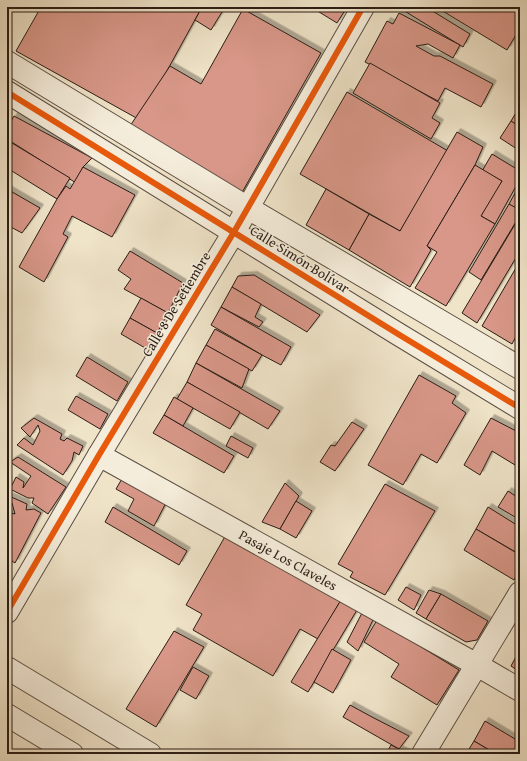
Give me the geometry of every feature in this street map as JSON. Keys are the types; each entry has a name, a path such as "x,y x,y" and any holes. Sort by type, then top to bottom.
{"street":[{"name":"Calle 8 De Setiembre","path":"7,612 99,455 234,232 363,7"},
{"name":"Calle Simón Bolívar","path":"7,62 248,208 520,368"},
{"name":"Calle Simón Bolívar","path":"7,92 520,408"},
{"name":"Pasaje Los Claveles","path":"99,455 520,690"},
{"path":"423,754 520,593"},
{"path":"7,668 150,754"},
{"path":"7,715 72,754"}],"building":[{"path":"41,7 202,7 140,120 16,51"},
{"path":"202,7 225,7 211,30 195,20"},
{"path":"311,7 347,7 337,23"},
{"path":"398,7 426,7 470,34 463,47"},
{"path":"436,7 520,7 520,28 507,50"},
{"path":"243,9 321,53 240,196 126,132 170,66 201,84"},
{"path":"399,13 460,45 453,58 428,44 416,46 434,56 440,56 493,84 481,107 445,88 438,101 365,62 387,21 393,24"},
{"path":"370,63 440,103 432,118 440,123 431,139 353,93"},
{"path":"347,92 448,151 400,231 300,174"},
{"path":"520,106 520,128 511,121"},
{"path":"14,116 92,158 83,167 76,183 7,139 7,128"},
{"path":"511,121 520,127 520,151 500,138"},
{"path":"457,132 483,147 475,165 427,246 431,250 410,287 349,250 369,214 400,231"},
{"path":"7,140 70,178 57,199 7,168"},
{"path":"492,154 520,171 520,179 495,224 481,216 492,195 502,181 482,171"},
{"path":"475,165 502,181 481,216 495,224 446,306 415,288 437,252 427,246"},
{"path":"83,167 135,195 112,237 72,216 63,234 68,237 44,282 19,267 57,199 66,186 70,189"},
{"path":"520,184 520,211 509,204"},
{"path":"7,189 40,208 22,233 7,225"},
{"path":"326,189 369,214 349,250 306,225"},
{"path":"509,204 520,210 520,215 481,280 469,272"},
{"path":"520,216 520,251 477,323 462,313"},
{"path":"130,251 183,283 168,313 124,289 131,279 118,270"},
{"path":"520,261 520,329 512,344 482,326"},
{"path":"254,275 320,315 307,332 232,287 238,276"},
{"path":"232,287 261,304 255,317 263,322 259,327 221,307"},
{"path":"141,298 168,313 157,333 130,318"},
{"path":"221,307 291,347 281,365 211,325"},
{"path":"130,318 157,333 147,349 121,334"},
{"path":"215,329 262,355 252,371 206,345"},
{"path":"206,345 249,369 242,388 196,363"},
{"path":"87,357 128,382 117,401 76,376"},
{"path":"196,363 280,411 268,429 187,382"},
{"path":"419,375 456,396 452,403 466,413 437,463 421,454 403,485 368,465"},
{"path":"187,382 240,412 230,429 177,399"},
{"path":"76,396 108,414 100,429 68,410"},
{"path":"174,397 193,408 183,426 164,415"},
{"path":"164,415 234,456 224,473 153,433"},
{"path":"34,418 62,434 60,439 64,441 67,438 83,446 79,455 74,452 72,461 63,475 17,445 24,438 33,445 40,431 38,425 30,437 21,428"},
{"path":"491,418 520,433 520,455 515,465 492,451 480,475 464,465"},
{"path":"352,422 364,429 335,471 320,462 331,445 335,446"},
{"path":"231,436 253,448 248,458 226,446"},
{"path":"18,457 66,487 48,514 32,503 34,498 28,498 10,489 16,477 24,482 23,488 31,476 10,462"},
{"path":"123,477 167,501 154,526 128,511 134,499 116,489"},
{"path":"285,483 299,496 280,529 262,522"},
{"path":"385,484 435,511 385,595 350,577 353,572 338,564"},
{"path":"508,491 520,499 520,520 498,507"},
{"path":"9,496 27,504 26,510 34,509 41,513 15,563 7,558 7,512 15,514 12,503 7,501"},
{"path":"296,501 312,511 296,538 280,529"},
{"path":"113,507 187,551 179,565 105,522"},
{"path":"488,507 520,527 519,554 476,529"},
{"path":"476,529 520,555 520,569 514,580 464,550"},
{"path":"227,533 341,600 318,639 300,629 273,676 193,630 202,614 186,605"},
{"path":"406,587 421,595 414,610 398,600"},
{"path":"429,590 441,594 426,619 416,613"},
{"path":"441,594 488,621 477,640 466,642 426,619"},
{"path":"341,600 357,610 308,692 291,682"},
{"path":"362,613 373,620 358,651 347,642"},
{"path":"377,620 459,670 437,705 391,677 399,664 364,642"},
{"path":"174,631 204,647 156,727 126,709"},
{"path":"332,649 351,660 333,693 314,682"},
{"path":"520,649 520,672 511,666"},
{"path":"193,667 209,676 196,699 180,690"},
{"path":"350,705 409,736 399,749 343,717"},
{"path":"485,721 520,742 520,754 496,754 474,741"},
{"path":"474,741 496,754 466,754"},
{"path":"391,745 409,754 386,754"}],"cycle path":[{"path":"7,612 99,455 234,232 363,7"},
{"path":"7,92 520,408"}]}
